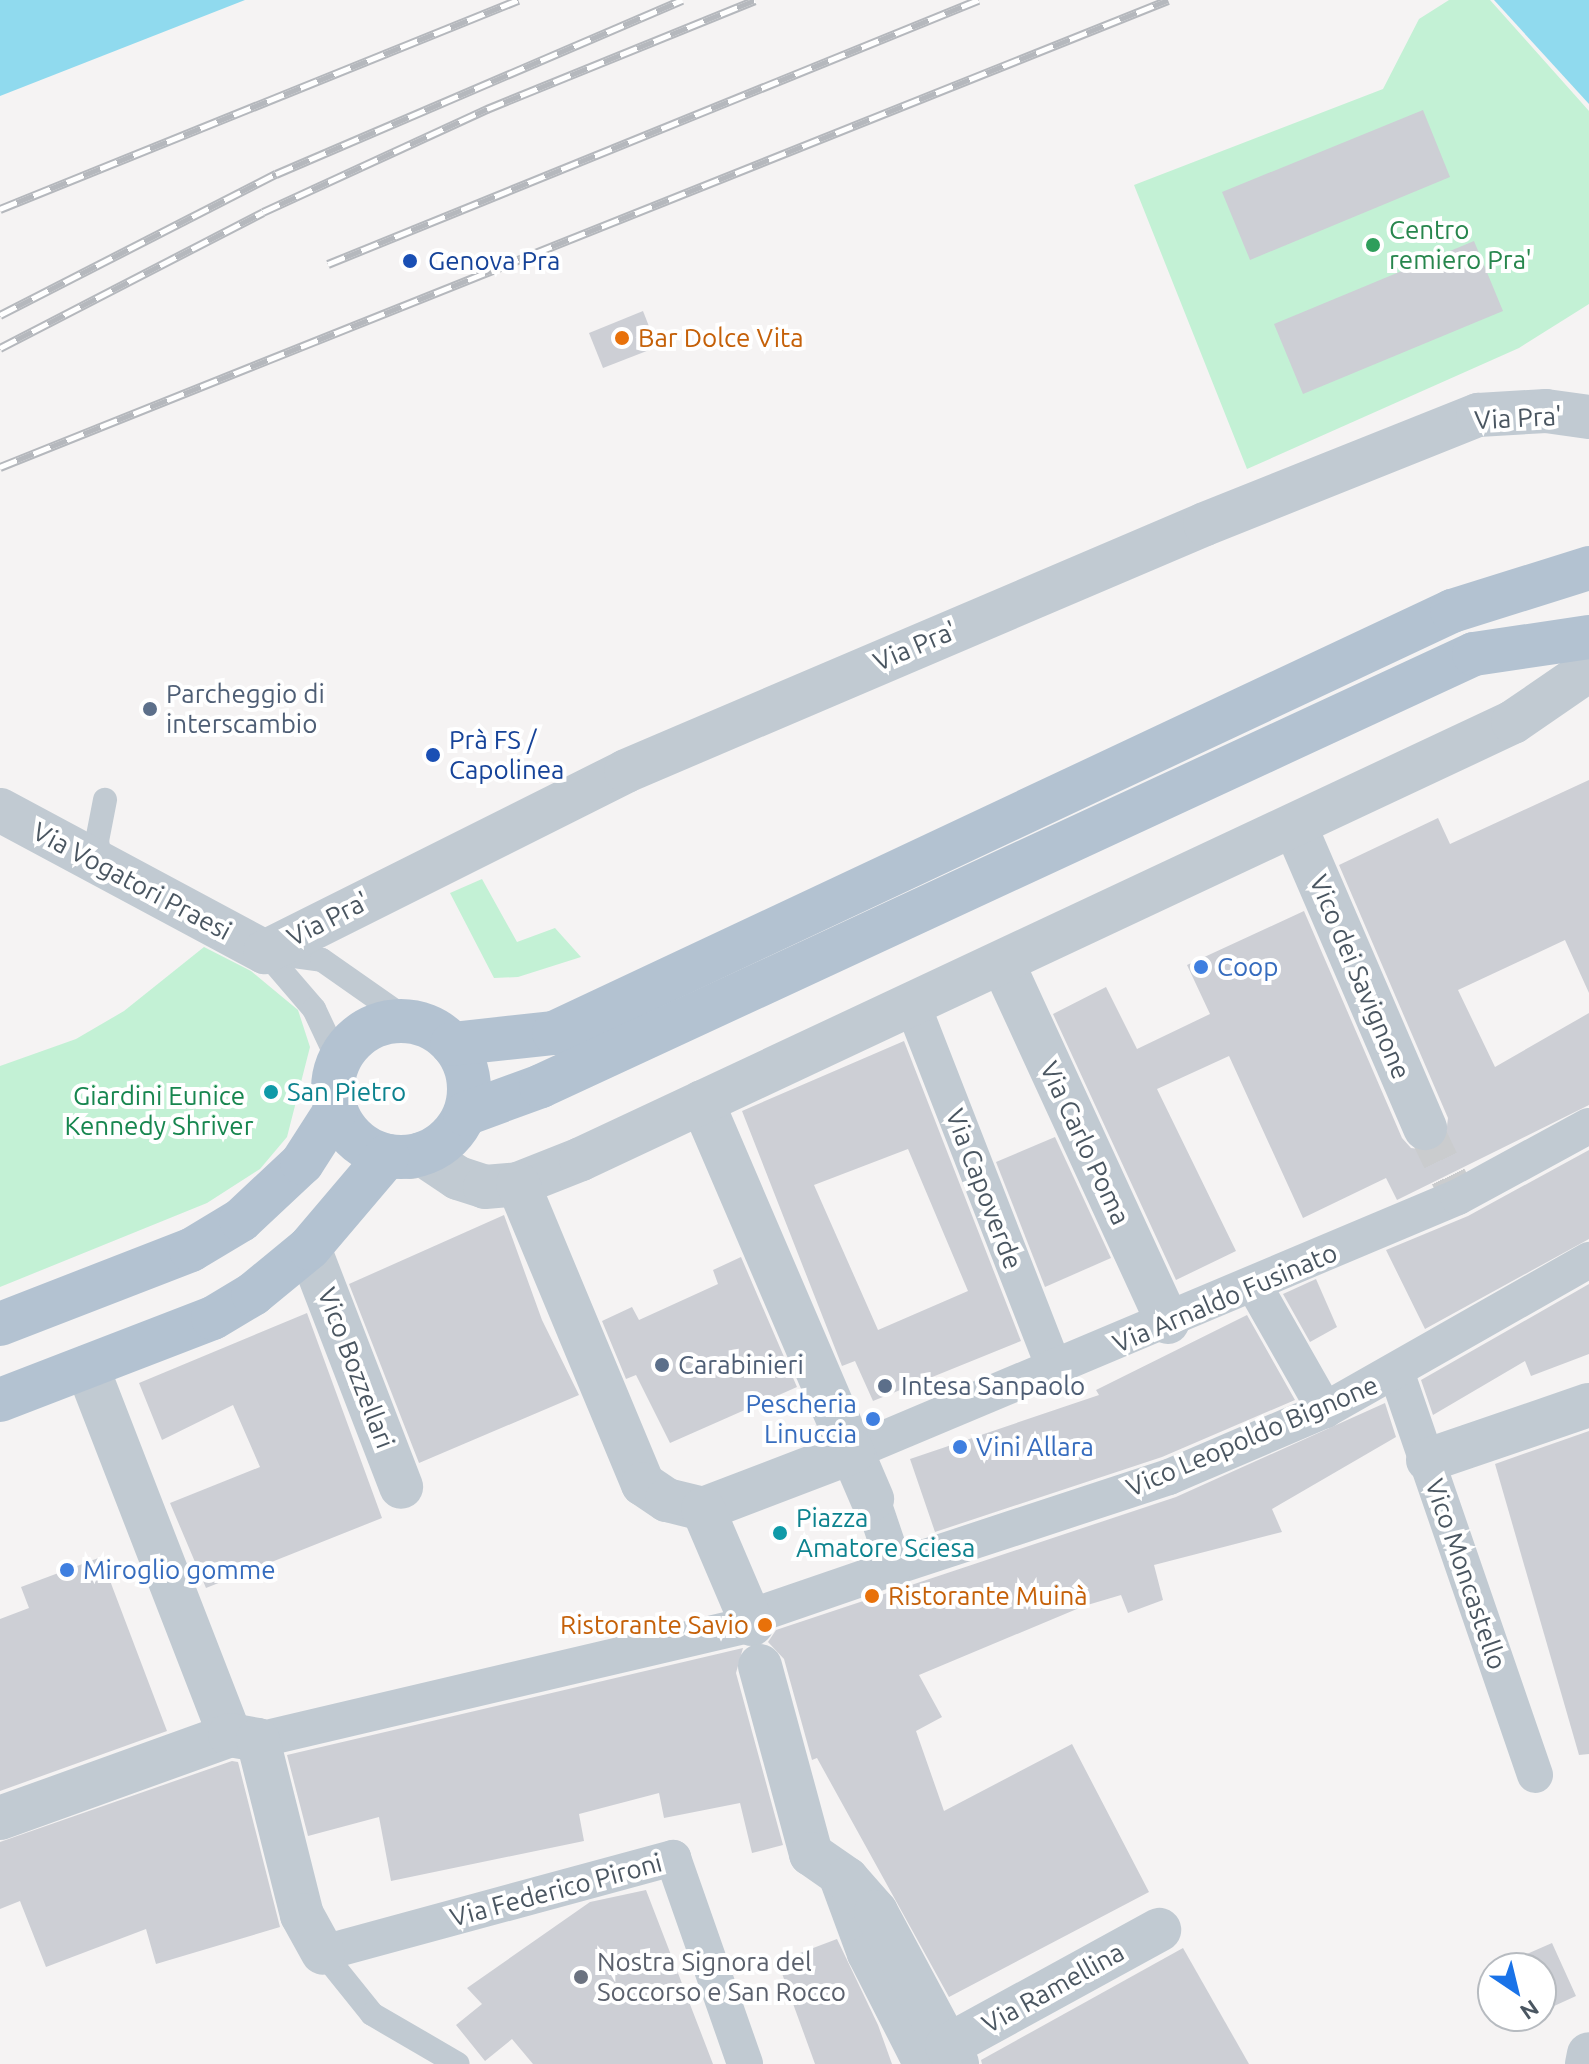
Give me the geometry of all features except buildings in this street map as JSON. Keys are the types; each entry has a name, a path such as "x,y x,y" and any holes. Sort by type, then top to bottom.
{"main road":[{"path":"0,1324 191,1250 241,1220 302,1163 336,1110 339,1062 375,1026 409,1021 452,1044 554,1033 1452,611 1589,568"},
{"path":"465,1114 541,1086 1474,654 1589,637"},
{"path":"0,1400 213,1318 309,1248 399,1156 443,1143 465,1114 469,1077 452,1044"},
{"path":"336,1110 355,1139 399,1156"}],"street":[{"name":"Via Pra'","path":"265,952 626,771 1205,524 1478,415 1546,411 1589,417"},
{"path":"399,1156 422,1154 458,1178 485,1187 518,1184 913,1006 1513,722 1589,670"},
{"name":"Via Vogatori Praesi","path":"0,810 265,952"},
{"name":"Vico dei Savignone","path":"1295,826 1425,1128"},
{"name":"Via Carlo Poma","path":"1003,964 1168,1322"},
{"name":"Via Capoverde","path":"913,1006 1055,1371"},
{"path":"0,1818 244,1737 754,1636 895,1567 872,1499 702,1102"},
{"name":"Via Arnaldo Fusinato","path":"844,1435 1055,1371 1458,1197 1589,1126"},
{"path":"518,1184 643,1484 667,1500 703,1509 844,1435"},
{"name":"Vico Bozzellari","path":"309,1248 401,1487"},
{"name":"Vico Leopoldo Bignone","path":"895,1567 1169,1477 1325,1410 1397,1374 1589,1260"},
{"path":"1255,1287 1325,1410"},
{"path":"87,1367 244,1737 302,1915 323,1953"},
{"name":"Vico Moncastello","path":"1397,1374 1535,1775"},
{"path":"1428,1460 1589,1405"},
{"path":"703,1509 754,1636"},
{"name":"Via Ramellina","path":"754,1636 811,1854 834,1870 876,1912 942,2058 1159,1930"},
{"name":"Via Federico Pironi","path":"323,1953 673,1858 745,2064"},
{"path":"1587,2064 1589,2054"}],"lane":[{"path":"102,867 97,841 105,800"},
{"path":"265,952 322,960 409,1021"},
{"path":"265,952 314,1009 339,1062"},
{"path":"323,1953 372,2014 458,2064"}],"green space":[{"name":"Centro remiero Pra'","path":"1449,0 1490,0 1589,111 1589,304 1519,348 1247,469 1134,185 1383,89 1419,19"},
{"path":"482,879 517,942 555,928 581,957 518,977 494,978 450,893"},
{"name":"Giardini Eunice Kennedy Shriver","path":"204,947 251,971 298,1010 310,1047 287,1137 260,1169 207,1203 0,1287 0,1066 76,1039 124,1011"}],"water":[{"path":"0,0 245,0 0,96"},
{"path":"1494,0 1589,0 1589,104 1546,57"}],"tunnel":[{"path":"1425,1128 1458,1197"}],"railway":[{"path":"0,209 518,0"},
{"path":"0,315 276,174 682,0"},
{"path":"0,348 263,212 487,109 755,0"},
{"path":"328,264 978,0"},
{"path":"0,467 1168,0"}],"place":[{"name":"Centro remiero Pra'","path":"1373,245"},
{"name":"Genova Pra","path":"410,261"},
{"name":"Bar Dolce Vita","path":"622,338"},
{"name":"Parcheggio di interscambio","path":"150,709"},
{"name":"Prà FS / Capolinea","path":"433,755"},
{"name":"Coop","path":"1201,967"},
{"name":"San Pietro","path":"271,1092"},
{"name":"Carabinieri","path":"662,1365"},
{"name":"Intesa Sanpaolo","path":"885,1386"},
{"name":"Pescheria Linuccia","path":"873,1419"},
{"name":"Vini Allara","path":"960,1447"},
{"name":"Piazza Amatore Sciesa","path":"780,1533"},
{"name":"Miroglio gomme","path":"67,1570"},
{"name":"Ristorante Muinà","path":"872,1596"},
{"name":"Ristorante Savio","path":"765,1625"},
{"name":"Nostra Signora del Soccorso e San Rocco","path":"581,1977"}]}
